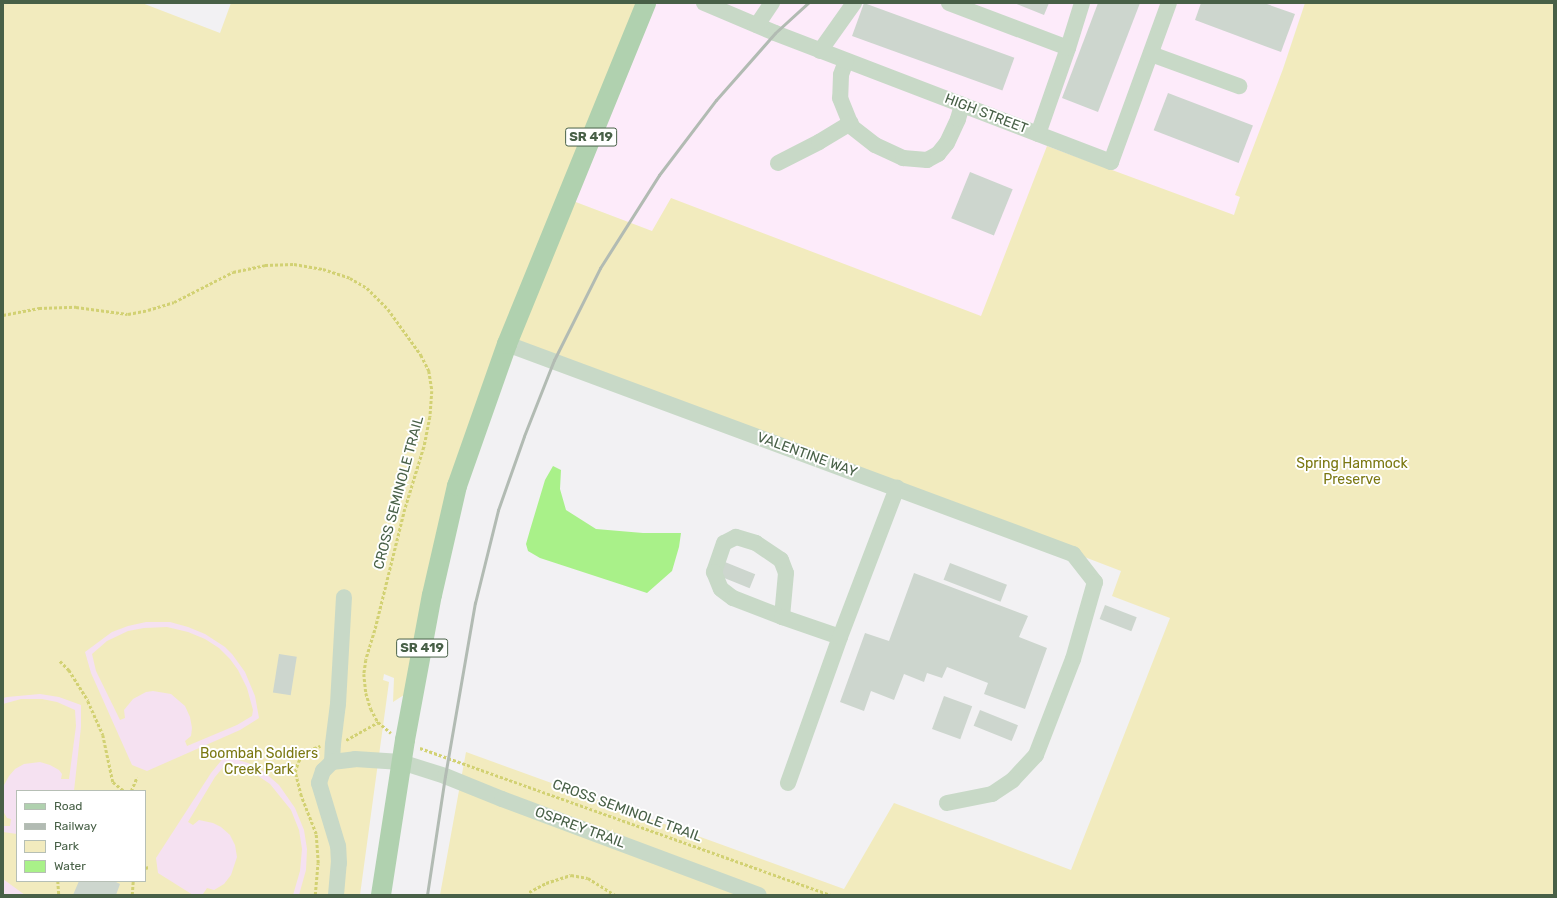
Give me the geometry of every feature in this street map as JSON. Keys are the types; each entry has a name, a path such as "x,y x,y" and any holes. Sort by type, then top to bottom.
{"main road":[{"name":"SR 419","path":"381,895 401,762 432,595 457,486 480,415 507,344 646,3"}],"street":[{"name":"HIGH STREET","path":"704,3 820,51 1111,162 1169,3"},
{"path":"757,25 772,3"},
{"path":"820,51 854,3"},
{"path":"949,3 1068,48"},
{"path":"1038,134 1082,3"},
{"path":"1151,54 1239,86"},
{"path":"846,61 841,75 840,98 852,126 875,145 903,158 927,160 938,154 947,143 958,119 962,105"},
{"path":"778,162 819,142 851,123"},
{"name":"VALENTINE WAY","path":"507,344 1073,554 1095,582 1073,659 1036,755 1013,780 992,794 947,803"},
{"path":"788,783 840,637 897,488"},
{"path":"782,617 786,573 781,560 756,542 736,537 724,543 714,572 721,589 733,598 782,617 840,637"},
{"path":"336,895 339,863 338,846 319,783 323,771 332,762 338,704 344,597"},
{"name":"OSPREY TRAIL","path":"332,762 355,759 401,762 445,776 502,799 759,895"}],"path":[{"name":"CROSS SEMINOLE TRAIL","path":"3,315 40,308 76,307 128,314 174,302 233,272 265,265 294,264 324,269 350,278 367,288 388,308 421,355 429,371 432,391 430,417 424,446 405,509 375,630 366,660 364,674 366,693 371,710 378,722 390,733"},
{"path":"60,661 69,670 88,701 103,735 113,782 123,790"},
{"path":"342,742 378,722"},
{"path":"315,895 318,868 316,834 301,796 295,772 298,762 304,754 312,748 322,745"},
{"name":"CROSS SEMINOLE TRAIL","path":"417,746 830,895"},
{"path":"131,790 137,777"},
{"path":"529,892 546,883 571,875 588,878 615,895"},
{"path":"58,882 59,895"},
{"path":"132,895 133,882"}],"shaded area":[{"path":"652,3 1305,3 1231,223 965,351 573,201"}],"green space":[{"name":"Boombah Soldiers Creek Park","path":"3,3 142,3 220,33 231,3 638,3 501,341 407,693 393,702 394,678 384,674 383,680 389,682 360,895 3,895"},
{"name":"Spring Hammock Preserve","path":"1305,3 1554,3 1554,895 440,895 466,752 844,889 894,803 1071,870 1170,618 1112,596 1121,571 886,481 514,346 573,201 652,231 671,198 981,316 1047,146 1234,215 1240,197 1235,195 1283,69"}],"sand":[{"path":"146,622 170,622 205,634 225,647 245,672 255,696 259,718 240,730 147,771 132,765 91,673 85,652 112,632 128,626","holes":["167,627 188,632 205,639 219,648 230,659 238,670 247,688 253,710 252,716 237,725 187,746 185,741 191,736 192,728 190,717 185,706 171,694 153,691 146,692 133,699 124,710 125,718 120,720 96,671 92,654 107,641 128,631 144,628"]},
{"path":"40,694 59,697 81,705 81,727 74,790 16,790 16,834 3,832 3,826 10,826 11,819 7,818 3,811 3,787 15,769 24,764 40,762 59,770 62,774 61,779 69,779 76,726 75,710 57,702 42,699 21,699 3,704 3,698"},
{"path":"225,756 248,763 263,771 279,785 295,808 304,830 307,849 306,870 299,895 293,895 300,871 302,849 299,830 291,810 270,784 251,771 230,763 225,765 215,777 188,822 193,825 199,820 213,823 221,827 230,835 235,845 237,857 231,875 224,884 214,890 207,888 203,894 204,895 193,895 158,873 156,858 211,773"},
{"path":"3,879 25,895 3,895"}],"water":[{"path":"553,466 561,470 560,489 566,510 596,529 643,533 681,533 679,547 672,571 647,593 540,558 528,551 526,544 530,530 545,480"}],"building":[{"path":"864,3 1014,58 1002,91 852,36"},
{"path":"1014,3 1049,3 1044,15"},
{"path":"1098,3 1140,3 1098,112 1062,98"},
{"path":"1201,3 1264,3 1295,14 1281,52 1195,20"},
{"path":"1168,93 1253,126 1239,163 1154,130"},
{"path":"970,172 1013,189 994,236 951,218"},
{"path":"720,560 755,574 750,588 714,574"},
{"path":"950,563 1007,585 1000,602 944,580"},
{"path":"914,573 1028,616 1019,637 1047,648 1025,709 984,694 988,683 947,667 942,678 927,673 924,682 904,674 894,700 871,691 864,711 840,702 865,633 889,641"},
{"path":"1105,605 1137,617 1131,631 1100,619"},
{"path":"279,654 297,657 291,695 273,693"},
{"path":"944,696 972,706 960,739 932,729"},
{"path":"980,710 1018,725 1012,741 974,726"},
{"path":"79,882 116,882 120,884 116,895 73,895"}],"railway":[{"path":"427,895 445,776 475,603 498,510 524,436 554,360 600,268 659,175 716,100 775,33 808,3"}]}
